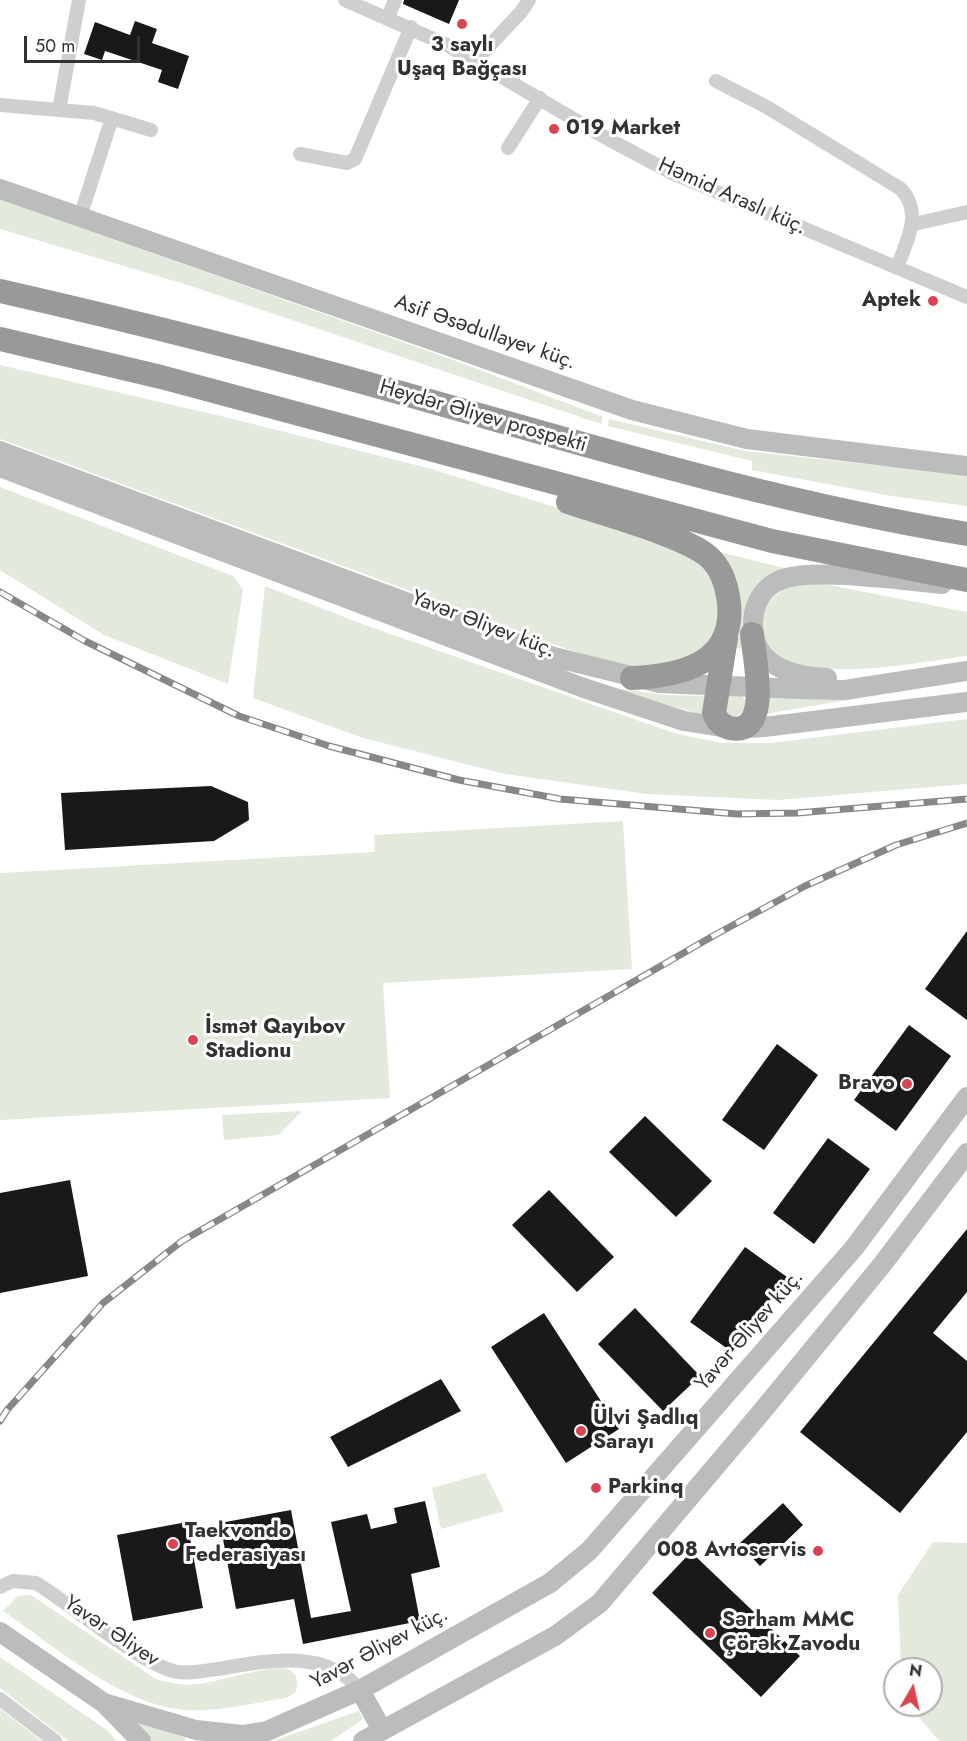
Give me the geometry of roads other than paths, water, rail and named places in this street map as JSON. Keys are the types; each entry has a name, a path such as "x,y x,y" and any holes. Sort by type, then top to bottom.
{"highway":[{"name":"Heydər Əliyev prospekti","path":"0,291 313,369 681,472 861,515 967,534"},
{"name":"Heydər Əliyev prospekti","path":"0,339 161,377 772,541 967,580"},
{"path":"356,430 695,548 708,556 724,578 730,613 717,685 716,718 725,726 734,729 750,724 758,707 752,634"},
{"path":"632,678 659,677 688,670 709,658 727,630"}],"main road":[{"name":"Asif Əsədullayev küç.","path":"0,189 659,417 704,430 783,445 967,466"},
{"name":"Yavər Əliyev küç.","path":"0,451 554,657 632,678 686,685 845,690 967,671"},
{"name":"Yavər Əliyev küç.","path":"0,467 571,684 684,721 734,729 764,727 967,702"},
{"path":"931,675 826,678 794,674 766,659 752,634 755,608 760,598 777,581 790,576 849,577 967,586"},
{"name":"Yavər Əliyev küç.","path":"239,1738 267,1731 360,1690 550,1583 580,1560 854,1248 967,1097"},
{"path":"363,1741 555,1636 600,1603 881,1266 967,1153"},
{"path":"4,1634 104,1703 141,1741"},
{"path":"360,1690 382,1730"},
{"path":"104,1703 168,1724 239,1738"},
{"path":"200,1741 215,1735 239,1738"}],"street":[{"path":"59,110 80,0"},
{"name":"Həmid Araslı küç.","path":"345,0 411,27 475,61 608,139 693,183 967,297"},
{"path":"388,17 395,0"},
{"path":"475,61 514,21 529,0"},
{"path":"300,154 347,163 355,159 411,27"},
{"path":"716,81 765,106 901,189 907,196 914,224 897,267"},
{"path":"508,148 540,98"},
{"path":"0,105 59,110 112,118 151,130"},
{"path":"80,217 112,118"},
{"path":"914,224 967,212"},
{"name":"Yavər Əliyev","path":"0,1587 13,1581 36,1583 162,1668 195,1672 292,1659 338,1670 360,1690"},
{"path":"0,1699 56,1741"}],"railway":[{"path":"0,592 85,641 239,716 329,746 459,780 560,799 737,814 797,813 967,799"},
{"path":"0,1421 7,1410 103,1303 182,1241 713,936 805,886 896,845 967,823"}],"place":[{"name":"3 saylı Uşaq Bağçası","path":"462,24"},
{"name":"019 Market","path":"554,129"},
{"name":"Aptek","path":"933,301"},
{"name":"İsmət Qayıbov Stadionu","path":"193,1040"},
{"name":"Bravo","path":"907,1084"},
{"name":"Ülvi Şadlıq Sarayı","path":"581,1431"},
{"name":"Parkinq","path":"596,1488"},
{"name":"Taekvondo Federasiyası","path":"173,1544"},
{"name":"008 Avtoservis","path":"818,1551"},
{"name":"Sərham MMC Çörək Zavodu","path":"710,1633"}]}
